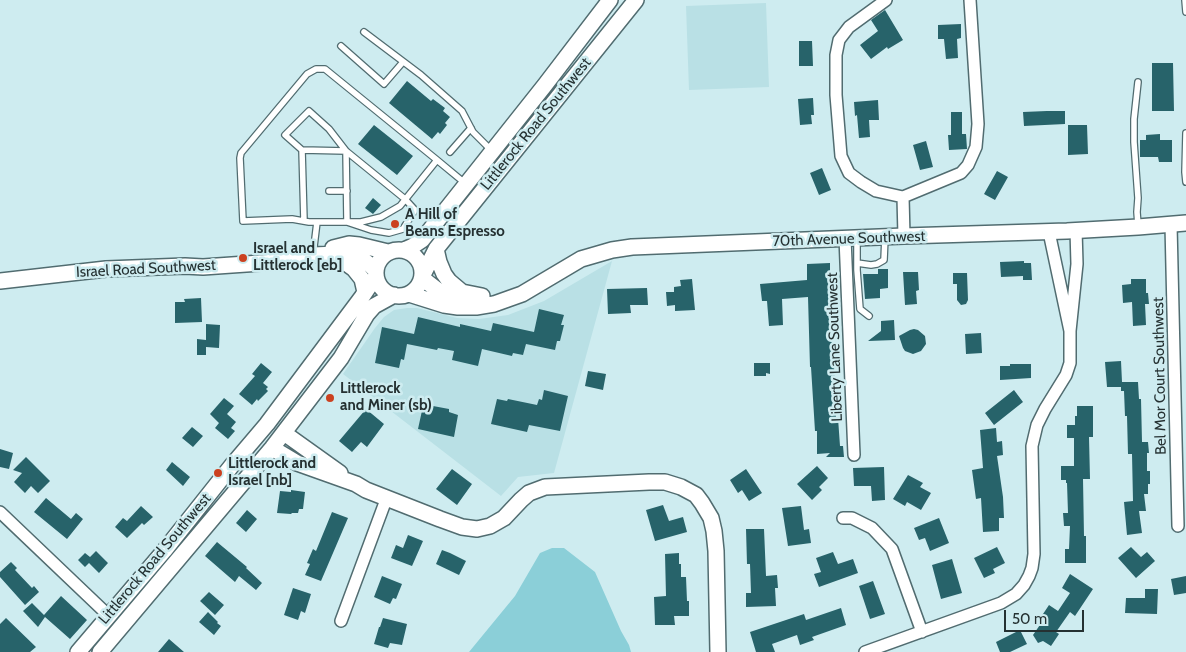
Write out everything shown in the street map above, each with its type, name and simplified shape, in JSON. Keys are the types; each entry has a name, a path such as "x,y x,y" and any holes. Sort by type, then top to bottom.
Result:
{"street":[{"path":"404,250 422,240 610,0"},
{"name":"Littlerock Road Southwest","path":"422,276 436,249 636,0"},
{"path":"886,0 849,27 839,40 836,55 836,95 840,147 841,156 849,173 860,182 876,190 902,197 961,173 968,165 976,147 978,124 970,0"},
{"path":"902,197 904,236"},
{"name":"70th Avenue Southwest","path":"401,295 458,308 494,304 522,294 581,260 612,250 632,247 1049,232 1186,223"},
{"name":"Bel Mor Court Southwest","path":"1171,225 1178,526"},
{"path":"865,652 1001,603 1016,594 1029,576 1034,554 1032,446 1037,425 1066,375 1070,363 1070,331 1077,264 1076,230"},
{"path":"1049,232 1070,331"},
{"name":"Liberty Lane Southwest","path":"851,238 854,455"},
{"name":"Israel Road Southwest","path":"313,255 349,244 388,252"},
{"path":"396,249 404,250 412,253 422,266 420,284 415,290 401,295 387,293 378,282 376,273 380,260 388,252 396,249"},
{"path":"436,249 439,262 449,281 462,292 482,296"},
{"name":"Israel Road Southwest","path":"0,281 106,269 203,267 266,262 313,255 348,254 362,259 376,273"},
{"path":"313,255 351,266 359,273 365,292"},
{"name":"Littlerock Road Southwest","path":"78,652 164,551 267,424 365,292 376,273"},
{"name":"70th Avenue Southwest","path":"422,276 431,286 447,295 469,299 482,296 522,294"},
{"name":"Israel Road Southwest","path":"0,288 39,277"},
{"name":"Littlerock Road Southwest","path":"100,652 284,433 341,358 367,314 374,306 401,295"},
{"path":"284,433 356,484"},
{"path":"272,448 297,463 356,484 462,527 477,529 490,526 504,518 521,500 545,487 665,482 681,488 696,495 711,518 714,531 718,652"},
{"path":"341,620 387,497"},
{"path":"0,512 108,616"},
{"path":"843,518 852,518 872,528 892,549 922,632"}],"lane":[{"path":"1185,0 1186,12"},
{"path":"364,32 462,110 473,132 492,151"},
{"path":"341,46 384,84 403,62"},
{"path":"436,160 400,206 381,217 361,222 317,222 292,219 243,221 241,153 307,74 316,69 325,69 466,184"},
{"path":"1138,82 1134,119 1134,142 1138,227"},
{"path":"346,152 302,150 285,135 309,111 329,129 346,152 406,199 416,210 403,229 389,232 371,230 347,222"},
{"path":"450,152 471,128"},
{"path":"1186,134 1186,182"},
{"path":"302,150 306,191 304,221"},
{"path":"346,152 347,222"},
{"path":"329,191 347,191"},
{"path":"313,255 317,222"},
{"path":"857,263 871,265 884,260 885,237"},
{"path":"851,238 857,263 860,309 868,316"}],"shaded area":[{"path":"766,3 769,87 689,90 686,6"},
{"path":"612,261 554,473 518,477 501,496 343,374 375,328 384,317 394,310 417,308 457,318 479,319 508,315 544,301"},
{"path":"552,548 564,548 595,572 631,652 469,652 515,596 540,553"}],"building":[{"path":"885,10 903,40 888,49 887,47 871,59 860,45 878,31 871,20"},
{"path":"961,24 961,38 957,39 958,58 946,59 944,39 938,39 938,25"},
{"path":"799,41 812,41 813,66 799,66"},
{"path":"1152,63 1173,63 1174,111 1152,111"},
{"path":"407,81 431,101 433,99 445,108 443,111 450,117 440,134 438,132 432,139 389,103"},
{"path":"813,98 814,115 811,115 812,124 800,125 798,99"},
{"path":"878,100 879,120 869,120 870,137 859,138 854,102"},
{"path":"1065,111 1065,124 1024,126 1023,112"},
{"path":"951,112 962,112 962,134 966,134 967,149 949,150 948,135 951,135"},
{"path":"374,125 413,156 397,175 358,144"},
{"path":"1068,125 1087,125 1088,154 1068,155"},
{"path":"1160,134 1160,140 1172,140 1172,162 1159,162 1158,157 1140,157 1140,140 1146,140 1146,135"},
{"path":"926,141 933,167 920,170 913,145"},
{"path":"822,168 831,190 819,195 810,173"},
{"path":"997,171 1008,177 995,200 984,194"},
{"path":"373,198 381,205 373,214 365,208"},
{"path":"1024,261 1024,263 1031,263 1032,280 1023,280 1023,276 1001,277 1000,262"},
{"path":"830,263 833,357 836,357 836,366 834,366 836,418 838,418 840,446 843,446 844,457 826,457 830,453 817,454 817,431 815,431 810,367 808,297 782,299 783,325 769,326 767,301 762,301 760,284 807,280 807,264"},
{"path":"878,269 888,269 888,288 880,289 880,298 865,299 863,274 878,274"},
{"path":"903,272 918,272 919,290 916,291 917,304 905,305"},
{"path":"953,273 967,273 968,300 966,304 961,305 957,300 957,284 953,284"},
{"path":"692,279 695,310 675,311 675,305 667,306 666,292 674,292 674,287 681,286 680,280"},
{"path":"1131,279 1146,279 1146,293 1148,293 1149,304 1145,304 1146,325 1133,326 1132,302 1123,303 1122,285 1131,284"},
{"path":"647,288 648,305 630,305 631,313 608,314 607,289"},
{"path":"201,298 202,322 175,323 175,302 185,302 184,299"},
{"path":"539,309 564,315 561,325 564,325 560,341 557,341 555,350 526,344 523,355 513,353 512,356 482,349 478,366 452,360 454,351 438,348 437,350 407,344 404,360 401,359 399,368 375,363 382,327 414,334 418,317 460,327 460,324 491,331 493,323 534,332"},
{"path":"894,320 895,340 868,341 881,331 881,321"},
{"path":"206,324 220,325 219,348 206,347 206,355 197,355 197,339 206,340"},
{"path":"914,329 925,336 926,344 921,351 913,354 905,351 899,336"},
{"path":"981,333 982,353 966,354 965,334"},
{"path":"1121,361 1122,382 1138,382 1139,399 1141,399 1142,442 1148,442 1147,471 1150,471 1148,494 1144,494 1146,511 1139,511 1142,533 1127,535 1124,502 1133,501 1132,454 1128,454 1124,391 1121,391 1121,387 1107,387 1105,362"},
{"path":"261,363 272,372 263,383 268,387 266,389 268,391 252,405 239,394 255,376 252,374"},
{"path":"754,363 770,363 770,374 754,376"},
{"path":"1010,364 1031,364 1031,378 1000,380 1000,366 1010,366"},
{"path":"588,371 606,374 603,390 585,386"},
{"path":"544,390 568,396 560,431 529,425 527,432 491,424 497,399 507,401 508,399 537,405 539,399 542,400"},
{"path":"1014,390 1023,402 994,425 985,413"},
{"path":"224,398 234,406 227,414 236,422 231,428 235,431 228,439 215,428 219,423 210,414"},
{"path":"423,406 449,409 449,412 458,415 454,437 418,429"},
{"path":"1077,406 1093,406 1093,437 1089,437 1090,479 1083,479 1086,563 1065,563 1065,549 1069,549 1070,526 1064,526 1063,513 1068,513 1067,483 1066,480 1061,480 1061,466 1074,466 1074,438 1067,438 1067,425 1075,425"},
{"path":"366,409 384,424 367,447 361,442 352,452 339,441"},
{"path":"192,427 203,436 193,447 182,438"},
{"path":"996,428 997,442 1002,441 1003,455 997,456 1004,518 999,518 999,531 983,532 981,498 976,499 972,470 983,468 980,430"},
{"path":"0,449 13,453 9,469 0,467"},
{"path":"26,457 50,481 38,493 31,486 25,493 14,482 22,473 13,470"},
{"path":"172,462 190,477 183,486 166,470"},
{"path":"817,466 828,478 819,487 822,490 812,500 797,484"},
{"path":"884,467 885,500 872,501 871,486 854,486 853,468"},
{"path":"452,469 472,484 457,505 436,489"},
{"path":"746,469 762,493 749,501 742,490 738,493 730,480"},
{"path":"908,475 923,483 920,487 931,493 921,510 907,502 905,506 893,499"},
{"path":"291,490 305,492 303,509 299,509 298,513 277,513 280,491 291,492"},
{"path":"46,498 71,519 76,513 83,519 67,539 34,512"},
{"path":"663,505 669,521 683,517 687,532 655,541 646,510"},
{"path":"141,506 153,517 144,525 142,523 127,538 115,527 123,518 127,521"},
{"path":"801,506 804,530 809,529 811,543 788,546 782,508"},
{"path":"247,510 257,519 246,532 236,523"},
{"path":"332,512 348,518 321,581 305,575 310,564 307,563 313,549 316,551"},
{"path":"939,518 949,543 930,551 925,538 919,540 914,528"},
{"path":"746,529 764,529 766,576 777,575 778,588 775,588 776,606 746,607 746,593 751,593 750,564 747,564"},
{"path":"408,535 423,541 412,566 391,558 396,545 403,548"},
{"path":"217,542 247,567 262,583 256,590 239,576 235,582 205,556"},
{"path":"997,547 1005,563 993,569 995,573 984,578 974,558"},
{"path":"1131,547 1141,557 1147,552 1155,561 1136,578 1118,558"},
{"path":"442,550 466,561 459,575 436,564"},
{"path":"96,551 108,563 99,573 89,563 85,567 78,560 85,553 90,557"},
{"path":"833,552 838,564 853,559 858,573 819,587 814,574 821,572 816,558"},
{"path":"679,553 681,577 686,577 689,616 674,616 675,625 655,625 654,597 666,596 665,554"},
{"path":"952,559 962,593 941,599 932,565"},
{"path":"11,562 17,568 15,570 32,588 34,586 39,592 25,605 0,577 0,572"},
{"path":"1070,574 1093,589 1075,616 1070,612 1056,632 1059,634 1051,646 1043,641 1038,643 1033,635 1044,619 1041,617 1049,605 1058,611 1070,593 1062,588"},
{"path":"382,576 402,584 396,599 393,598 390,604 374,597"},
{"path":"1186,576 1186,593 1174,595 1171,579"},
{"path":"873,581 885,614 870,619 859,586"},
{"path":"293,588 311,594 305,613 301,611 298,620 284,615"},
{"path":"1145,589 1158,589 1157,614 1125,613 1126,598 1145,598"},
{"path":"209,592 224,605 215,615 200,601"},
{"path":"61,596 87,620 70,639 45,617 38,627 23,611 32,603 44,615"},
{"path":"841,608 846,625 812,637 814,640 800,645 797,635 772,644 775,652 756,652 750,632 804,614 806,620"},
{"path":"208,612 221,626 214,635 199,622"},
{"path":"6,618 36,647 30,652 0,652 0,624"},
{"path":"383,618 407,624 402,645 390,643 388,648 374,644"},
{"path":"1020,630 1027,644 1010,652 1000,652 996,642"},
{"path":"169,639 184,652 158,652"}],"place":[{"name":"A Hill of Beans Espresso","path":"395,224"},
{"name":"Israel and Littlerock [eb]","path":"243,258"},
{"name":"Littlerock and Miner (sb)","path":"330,398"},
{"name":"Littlerock and Israel [nb]","path":"218,473"}]}
